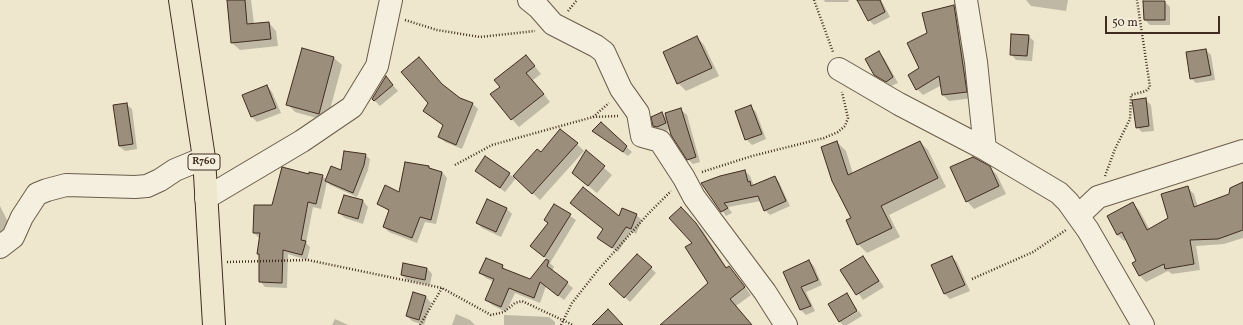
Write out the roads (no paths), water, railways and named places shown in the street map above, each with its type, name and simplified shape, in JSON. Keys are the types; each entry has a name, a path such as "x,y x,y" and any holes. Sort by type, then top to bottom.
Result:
{"main road":[{"name":"R760","path":"180,0 204,158 214,325"}],"street":[{"path":"529,0 539,8 553,24 596,46 604,52 621,89 638,113 642,136 660,140 694,197 757,282 786,325"},
{"path":"966,0 976,62 985,149"},
{"path":"206,198 262,163 302,142 352,107 377,66 390,8"},
{"path":"839,69 899,104 985,149 1059,194 1068,202 1083,223 1143,325"},
{"path":"1083,223 1098,197 1243,151"},
{"path":"0,247 13,237 22,217 37,194 66,185 147,186 160,180 175,170 204,158"}]}
